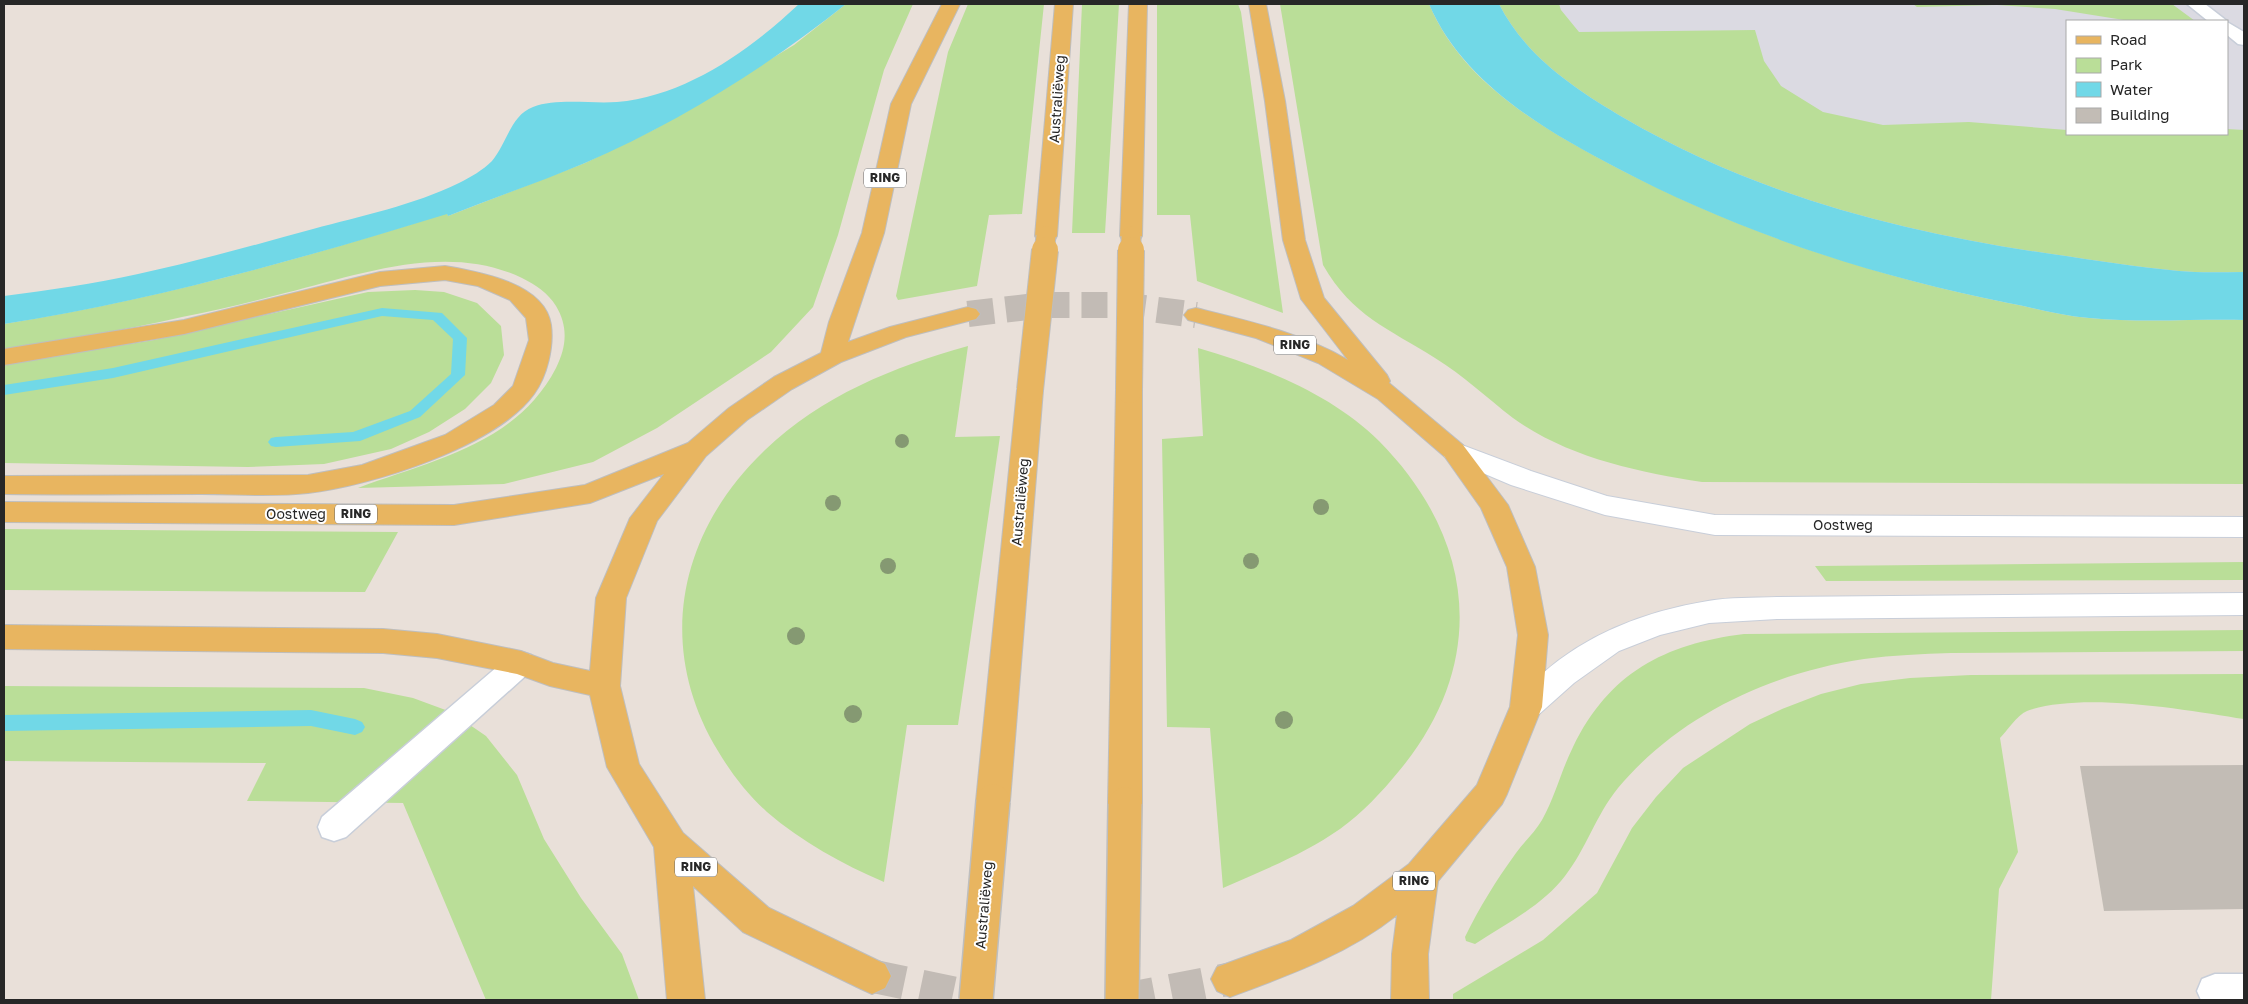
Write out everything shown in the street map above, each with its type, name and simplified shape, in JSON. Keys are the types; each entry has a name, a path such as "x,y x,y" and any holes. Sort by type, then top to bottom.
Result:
{"main road":[{"name":"RING","path":"832,358 841,322 872,233 901,104 952,4"},
{"name":"Australiëweg","path":"976,1000 1030,390 1046,236 1064,4"},
{"path":"1122,1000 1131,236 1138,4"},
{"name":"RING","path":"1230,979 1302,953 1350,927 1366,918 1421,875 1490,794 1526,708 1533,635 1521,567 1494,505 1454,451 1387,393 1313,299 1294,240 1275,101 1257,4"},
{"path":"4,357 184,327 380,279 445,273 484,280 518,295 538,316 541,340 533,369 524,390 503,411 454,441 366,473 308,484 4,485"},
{"name":"RING","path":"872,976 756,920 671,844 623,767 604,686 611,598 644,518 697,450 738,414 776,388 832,358 898,332 968,314"},
{"name":"RING","path":"1196,315 1264,333 1318,355 1387,393"},
{"name":"Oostweg","path":"4,512 454,515 590,494 697,450"},
{"name":"Oostweg","path":"1454,451 1521,478 1605,505 1715,525 2244,527"},
{"path":"1526,708 1563,674 1608,643 1654,625 1709,612 1777,608 2244,604"},
{"path":"4,637 382,641 437,646 521,663 550,674 604,686"},
{"path":"671,844 686,1000"},
{"path":"1410,1000 1410,954 1421,875"}],"lane":[{"path":"2195,4 2217,20"},
{"path":"2228,28 2244,40"},
{"path":"334,827 521,663"}],"shaded area":[{"path":"1404,4 2244,4 2244,277 1663,233"}],"green space":[{"path":"846,4 913,4 884,70 838,235 813,307 771,352 657,428 593,462 504,484 358,488 443,458 495,432 519,415 539,394 560,360 565,336 563,321 553,301 541,290 522,278 493,268 464,262 434,262 374,270 247,303 160,322 4,349 4,324 117,303 283,262 447,213 448,216 585,163 655,129 794,45"},
{"path":"968,4 1044,4 1022,214 989,215 977,286 898,300 896,296 948,52"},
{"path":"1082,4 1119,4 1105,233 1072,233"},
{"path":"1157,4 1238,4 1241,12 1283,313 1197,281 1190,215 1157,215"},
{"path":"1280,4 1429,4 1444,33 1463,59 1485,82 1537,122 1593,155 1667,193 1714,214 1810,250 1908,280 2069,316 2128,320 2244,320 2244,484 1702,482 1628,468 1579,453 1556,443 1534,432 1513,418 1445,365 1373,320 1359,309 1334,283 1323,265"},
{"path":"1499,4 1559,4 1561,10 1579,32 1755,30 1764,61 1781,86 1823,112 1883,125 1969,122 2066,130 2066,135 2228,135 2228,129 2244,130 2244,272 2195,272 2163,269 1996,245 1886,222 1778,189 1726,169 1674,145 1624,118 1553,70 1537,56 1510,23"},
{"path":"1913,4 2172,4 2194,20 2124,20 2055,9 1997,5 1917,7"},
{"path":"415,290 444,292 477,303 501,326 504,355 491,383 465,409 429,432 391,449 324,464 248,467 4,463 4,364 154,340 368,292"},
{"path":"968,346 955,437 1000,436 958,725 907,725 884,882 853,868 808,843 780,823 747,791 728,767 698,712 687,672 682,632 685,593 695,554 712,517 735,482 765,450 810,414 859,386 940,354"},
{"path":"1198,348 1271,373 1318,396 1340,409 1379,441 1411,479 1436,519 1452,560 1459,602 1458,645 1447,688 1428,730 1386,787 1356,816 1326,838 1298,854 1223,888 1210,728 1167,727 1162,439 1203,436"},
{"path":"4,529 398,532 365,592 4,590"},
{"path":"2244,562 2244,580 1826,581 1815,566"},
{"path":"2244,630 2244,651 1951,653 1897,656 1864,659 1829,666 1761,687 1729,701 1698,719 1669,739 1642,762 1610,798 1579,855 1556,886 1535,905 1475,944 1466,941 1465,937 1470,926 1495,883 1542,820 1573,747 1587,721 1622,681 1642,666 1689,645 1744,634"},
{"path":"2244,674 2244,719 2134,704 2105,702 2050,705 2023,713 2000,738 2018,852 1999,889 1991,1000 1453,1000 1453,994 1543,940 1597,893 1632,828 1656,797 1683,768 1750,724 1782,709 1821,694 1861,684 1910,678 1971,675"},
{"path":"4,686 364,688 413,698 451,712 486,736 517,775 544,839 581,898 622,954 639,1000 486,1000 403,803 247,801 266,763 4,761"}],"water":[{"path":"799,4 846,4 785,50 721,92 654,130 568,170 448,216 447,214 337,247 172,291 4,324 4,296 105,281 182,264 387,209 442,191 472,176 492,161 519,116 533,107 563,102 617,102 643,98 668,91 716,68 738,54 760,38"},
{"path":"1429,4 1499,4 1510,23 1537,56 1570,83 1624,118 1674,145 1726,169 1832,207 1941,235 1996,245 2163,269 2195,272 2244,272 2244,320 2128,320 2059,314 1907,280 1857,266 1759,232 1711,213 1617,168 1534,120 1484,81 1462,58 1444,32"}],"building":[{"path":"2244,765 2244,909 2104,911 2080,766"}],"waterway":[{"path":"4,390 113,373 382,312 437,316 460,338 458,375 415,414 355,437 276,442"},
{"path":"4,723 311,718 355,727"}],"tunnel":[{"path":"968,314 1044,305 1121,305 1196,315"},
{"path":"872,976 987,1000"},
{"path":"1122,1000 1230,979"}]}
